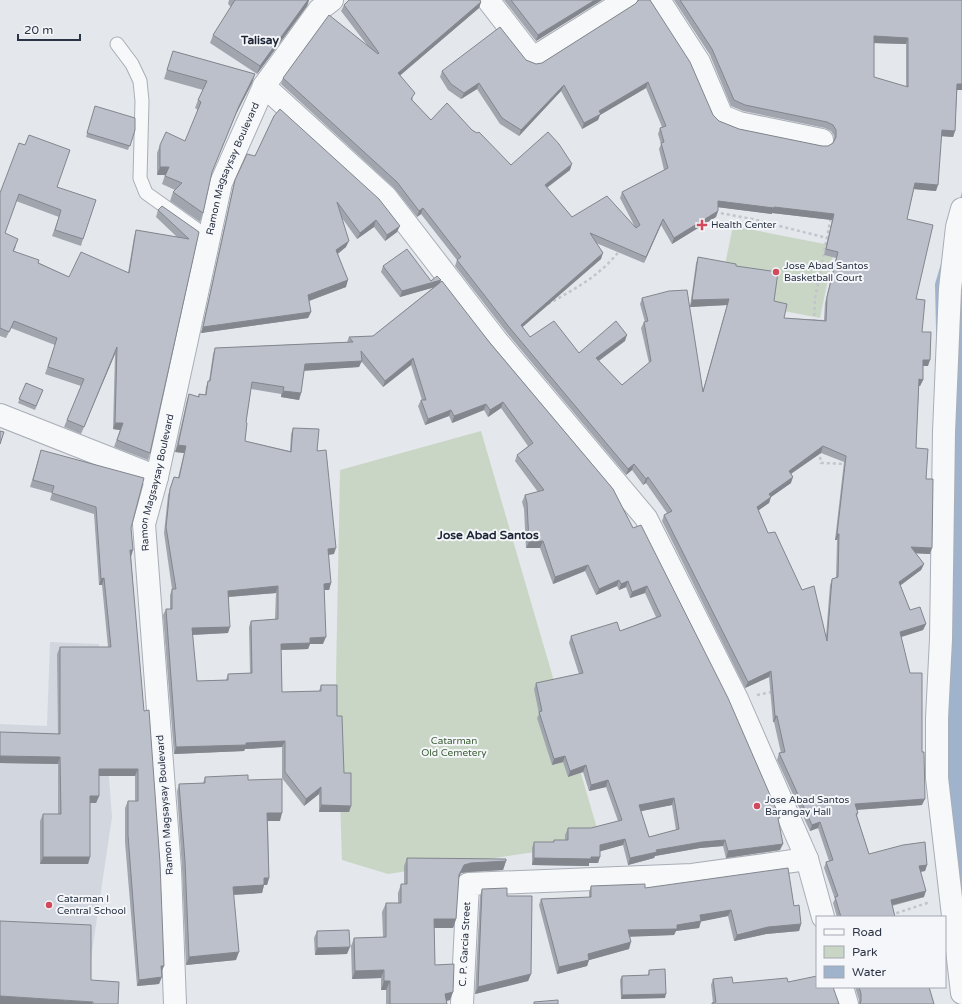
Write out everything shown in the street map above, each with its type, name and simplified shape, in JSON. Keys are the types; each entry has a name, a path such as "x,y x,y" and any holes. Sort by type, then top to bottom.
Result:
{"street":[{"name":"Ramon Magsaysay Boulevard","path":"176,1004 170,869 144,524 157,477 221,183 264,86 319,10 332,0"},
{"path":"488,0 533,58 626,0"},
{"path":"659,0 699,62 722,116 738,124 822,140"},
{"path":"264,86 386,197 496,341 634,502 655,533 736,699 807,859 823,916"},
{"path":"962,209 957,227 950,297 944,432 941,639 937,718 937,778 952,895 962,993"},
{"path":"0,415 157,477"},
{"name":"C. P. Garcia Street","path":"462,1004 468,884 692,875 807,859"},
{"path":"842,988 847,1004"}],"lane":[{"path":"117,44 132,64 140,81 142,101 140,178 146,193 209,238"}],"path":[{"path":"709,212 752,219 827,238"},
{"path":"814,329 815,298 831,216"},
{"path":"547,305 588,281 610,263 625,244"},
{"path":"818,449 821,463 850,464"},
{"path":"736,699 778,690"},
{"path":"888,916 952,895"}],"shaded area":[{"name":"Catarman I Central School","path":"50,642 99,644 112,817 86,992 0,1004 0,724 47,726"}],"green space":[{"name":"Jose Abad Santos Basketball Court","path":"733,226 835,246 820,318 718,298"},
{"name":"Catarman Old Cemetery","path":"481,431 601,842 388,874 342,860 336,676 340,470"}],"water":[{"path":"962,192 962,1004 958,1004 950,960 935,284"}],"building":[{"path":"235,0 308,0 260,66 213,35"},
{"path":"349,0 480,0 481,2 398,73 415,93 411,99 431,120 447,103 472,130 477,133 479,132 511,165 548,132 559,144 572,164 545,185 572,217 607,196 636,228 640,225 622,192 668,168 661,143 664,142 660,128 666,126 648,82 599,111 601,114 584,123 564,85 521,130 502,118 479,83 464,93 451,84 442,71 500,27 526,60 536,64 542,63 639,0 650,0 690,62 713,115 719,121 739,129 828,146 833,143 836,137 836,130 833,125 827,122 745,105 734,100 712,49 680,0 962,0 962,84 957,84 955,131 942,130 938,185 915,183 907,219 933,225 916,299 925,300 922,332 931,332 930,360 923,360 923,380 919,379 916,448 928,449 926,479 933,479 932,548 911,547 924,564 899,582 910,610 920,607 926,624 900,632 910,673 922,673 922,752 924,752 925,799 855,804 858,813 856,814 869,854 903,845 925,842 927,865 919,866 926,891 891,900 895,916 841,916 835,897 838,896 826,862 833,860 820,822 812,825 779,753 785,752 777,716 775,716 771,671 748,682 664,515 672,511 648,477 646,479 634,464 628,469 509,327 457,260 461,257 423,208 419,211 397,182 283,78 329,15 378,54 379,53 344,5","holes":["874,36 908,38 908,87 874,77","718,201 834,214 826,249 838,252 827,297 826,321 784,318 787,304 774,301 778,272 736,266 736,264 698,257 692,300 729,299 703,392 687,290 669,291 642,298 648,321 644,322 651,361 622,385 596,358 627,335 616,321 579,353 554,321 530,337 521,325 603,253 590,233 646,257 663,219 674,238 718,211","823,446 846,456 837,534 839,534 838,577 832,579 827,641 814,586 802,590 775,532 768,533 757,507 771,497 769,494 793,477 789,471"]},
{"path":"511,0 595,0 538,35"},
{"path":"173,51 255,74 239,106 212,172 203,213 173,192 182,183 165,176 169,167 160,167 160,145 166,132 185,141 201,102 198,100 207,81 167,70"},
{"path":"95,106 135,118 135,130 130,146 87,133"},
{"path":"280,109 379,199 400,226 387,235 376,220 360,233 337,202 349,241 336,250 348,280 308,295 311,312 203,327 235,180 247,154 255,156 274,116"},
{"path":"29,135 70,150 57,187 96,200 83,239 55,230 61,210 19,194 5,233 18,239 13,251 39,260 38,263 69,277 81,252 129,273 136,230 189,239 158,210 162,206 199,232 150,453 117,440 123,423 115,423 117,347 84,427 67,420 84,379 48,367 57,338 14,321 9,332 0,328 0,193 19,143 25,145"},
{"path":"407,249 431,281 437,276 441,280 402,291 383,266"},
{"path":"442,281 490,343 613,489 633,528 641,525 728,698 780,818 778,818 783,844 728,851 725,840 702,842 656,850 657,852 630,858 625,839 600,845 600,857 591,857 591,859 534,858 534,842 568,840 568,828 591,828 622,820 608,780 591,785 586,765 570,771 565,756 554,759 539,712 542,711 536,683 583,673 571,636 617,622 620,631 661,616 647,586 632,592 628,581 621,584 619,580 599,589 588,565 555,577 543,541 529,542 527,503 525,495 544,490 517,455 533,443 503,402 490,410 486,404 454,416 451,410 428,419 421,400 426,400 413,358 385,381 361,351 362,361 305,364 301,393 283,391 284,387 252,382 246,422 245,441 291,452 293,428 319,429 317,451 326,450 336,548 328,549 331,583 324,584 326,637 310,638 310,643 281,644 282,692 321,691 321,685 337,685 337,716 342,716 344,773 351,773 351,806 321,805 321,787 306,799 285,772 285,741 246,743 246,745 176,747 166,609 172,609 172,589 176,589 166,527 170,489 174,477 179,478 186,446 178,445 189,394 199,397 199,394 206,395 208,381 210,381 215,348 353,342 349,337 373,336","holes":["278,586 278,619 251,621 252,673 228,674 228,680 197,681 192,628 230,627 228,591","674,798 679,829 649,837 639,805"]},
{"path":"26,383 43,390 36,406 19,399"},
{"path":"0,431 4,432 0,444"},
{"path":"41,450 144,478 131,528 133,550 130,550 144,711 149,710 160,863 164,966 161,966 162,977 139,980 128,835 128,801 138,801 138,769 99,769 99,796 90,796 90,857 43,857 43,814 61,814 60,757 0,756 0,732 60,734 60,647 111,647 104,578 101,579 96,507 52,493 54,486 33,480"},
{"path":"248,775 248,780 282,779 282,813 267,813 269,878 264,878 264,885 233,887 239,952 189,957 185,861 179,784 205,783 205,777"},
{"path":"407,858 506,859 506,861 471,863 464,865 459,875 456,919 434,919 435,965 454,964 453,992 445,994 447,1004 390,1004 390,981 384,981 384,970 355,971 354,938 386,937 386,903 401,903 401,884 407,884"},
{"path":"788,868 794,906 799,905 801,924 768,927 737,935 731,910 700,915 701,921 677,925 677,929 628,930 631,942 588,954 589,960 559,967 541,899 591,897 591,886 645,884 645,888"},
{"path":"507,888 507,896 532,896 531,974 478,987 482,889"},
{"path":"0,921 91,925 91,980 119,982 118,1004 93,1004 93,1002 0,996"},
{"path":"349,930 350,947 317,948 317,931"},
{"path":"665,969 666,994 622,995 622,976 649,975 649,970"},
{"path":"816,976 816,988 833,988 839,1004 712,1004 716,1002 713,979 732,977 733,983 787,978 788,982"},
{"path":"859,988 929,988 934,1004 860,1004 861,994"},
{"path":"558,1000 558,1004 534,1004 534,1002"}],"place":[{"name":"Health Center","path":"702,225"},
{"name":"Jose Abad Santos Basketball Court","path":"776,272"},
{"name":"Jose Abad Santos Barangay Hall","path":"757,806"},
{"name":"Catarman I Central School","path":"49,905"}],"district":[{"name":"Talisay","path":"260,40"},
{"name":"Jose Abad Santos","path":"488,535"}]}
